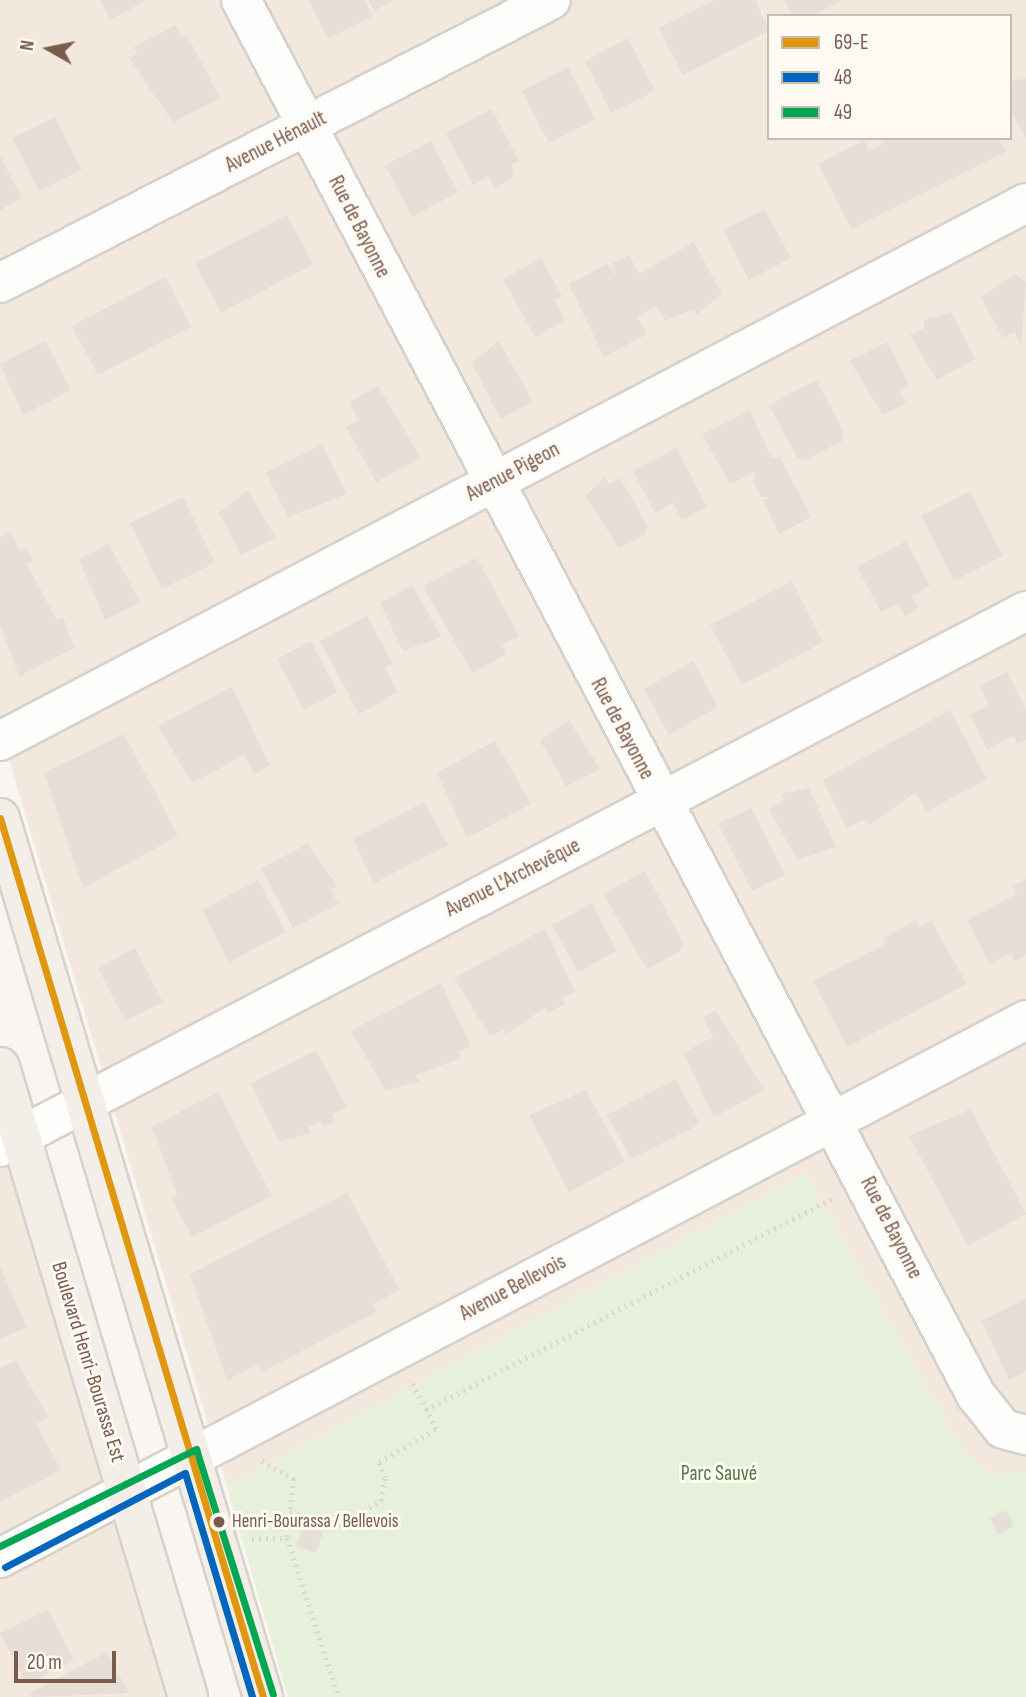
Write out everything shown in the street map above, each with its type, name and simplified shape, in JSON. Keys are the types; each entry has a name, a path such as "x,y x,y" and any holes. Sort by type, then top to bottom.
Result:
{"main road":[{"path":"0,818 83,1100 208,1449 216,1541 262,1697"},
{"name":"Boulevard Henri-Bourassa Est","path":"0,1067 11,1141 127,1492 188,1697"}],"street":[{"name":"Rue de Bayonne","path":"241,0 491,483 660,802 867,1181 976,1395 1003,1429 1026,1436"},
{"name":"Avenue Hénault","path":"0,283 551,0"},
{"name":"Avenue Pigeon","path":"0,741 1026,203"},
{"name":"Avenue L'Archevêque","path":"11,1141 83,1100 1026,611"},
{"name":"Avenue Bellevois","path":"0,1558 1026,1020"}],"path":[{"path":"426,1410 867,1181"},
{"path":"290,1512 338,1524 381,1501 385,1478 379,1462 436,1429 396,1350"},
{"path":"208,1449 295,1479 287,1538 339,1697"},
{"path":"216,1541 287,1538"}],"shaded area":[{"path":"0,0 1026,0 1026,1472 992,1475 966,1456 805,1174 227,1487 0,730"},
{"path":"0,1073 191,1697 0,1697"}],"green space":[{"name":"Parc Sauvé","path":"805,1174 966,1456 992,1475 1026,1472 1026,1697 288,1697 227,1487"}],"building":[{"path":"100,0 147,0 110,20"},
{"path":"308,0 364,0 373,16 328,39"},
{"path":"369,0 394,0 374,11"},
{"path":"714,0 755,0 767,32 683,75 659,28"},
{"path":"784,0 842,0 816,14 792,14"},
{"path":"175,25 182,37 187,35 220,98 173,122 129,58 137,54 134,47"},
{"path":"628,38 655,91 611,113 585,61"},
{"path":"568,67 595,119 549,143 522,91"},
{"path":"1026,78 1026,139 1012,113 1012,81"},
{"path":"492,109 519,161 512,164 513,178 495,188 489,176 473,185 446,133"},
{"path":"55,117 82,170 39,191 12,138"},
{"path":"864,140 869,151 884,143 882,140 999,140 1007,151 851,229 818,164"},
{"path":"431,141 458,192 412,217 385,165"},
{"path":"0,156 22,198 0,210"},
{"path":"765,209 791,258 749,280 723,230"},
{"path":"287,215 313,264 221,313 195,263"},
{"path":"694,242 722,294 697,315 694,309 665,321 657,306 637,316 647,334 604,357 569,284 607,264 617,277 612,264 629,255 639,274"},
{"path":"541,258 562,296 554,300 565,320 535,337 503,279"},
{"path":"1016,274 1026,283 1021,345 1014,332 1003,338 981,297"},
{"path":"165,277 191,327 98,375 72,326"},
{"path":"951,312 975,359 937,380 910,335 924,328 924,320"},
{"path":"45,341 71,390 23,415 0,364"},
{"path":"499,341 533,402 500,419 472,363"},
{"path":"887,342 909,385 899,391 906,403 883,415 850,361"},
{"path":"816,380 844,432 842,441 805,460 797,457 769,405"},
{"path":"378,386 421,458 376,482 346,427 359,420 349,402"},
{"path":"750,410 771,458 780,457 811,517 779,534 763,501 768,497 761,497 753,480 756,471 730,484 702,434"},
{"path":"322,444 347,494 288,517 266,473"},
{"path":"677,448 707,507 682,520 673,503 655,513 633,471"},
{"path":"605,477 609,484 620,478 647,525 646,534 619,548 585,496"},
{"path":"248,490 276,538 241,555 219,513"},
{"path":"970,491 1003,556 954,581 921,516"},
{"path":"183,497 215,563 162,589 130,523"},
{"path":"10,532 19,550 26,547 33,560 26,563 57,620 63,617 74,648 19,676 0,624 0,537"},
{"path":"906,541 930,586 912,596 919,608 905,616 898,603 881,612 857,567"},
{"path":"109,544 140,602 105,620 79,559"},
{"path":"477,558 519,636 502,645 507,654 472,673 423,586"},
{"path":"792,581 823,642 742,685 710,625"},
{"path":"412,585 442,637 403,651 380,603"},
{"path":"367,616 393,664 385,668 398,692 359,714 320,641"},
{"path":"311,641 337,692 304,710 277,659"},
{"path":"693,661 718,707 669,735 644,689"},
{"path":"1007,672 1026,710 1026,740 1018,744 1013,736 987,750 970,715 989,705 979,686"},
{"path":"232,687 270,765 254,774 244,755 192,783 158,726"},
{"path":"950,710 987,779 927,811 916,792 869,825 866,819 847,828 823,780"},
{"path":"569,720 600,769 566,786 540,740"},
{"path":"124,734 178,836 83,888 44,773"},
{"path":"495,741 531,804 467,838 437,773"},
{"path":"809,788 836,847 797,860 769,809 784,801 780,794"},
{"path":"424,802 448,845 374,883 353,839"},
{"path":"751,808 785,875 752,891 718,824"},
{"path":"308,844 337,886 331,889 338,904 293,928 261,868"},
{"path":"645,871 683,943 681,951 647,969 603,894"},
{"path":"1026,879 1026,955 1015,961 1011,953 990,964 967,920 1017,894 1013,886"},
{"path":"258,880 286,932 229,962 202,910"},
{"path":"592,903 617,951 578,972 552,925"},
{"path":"916,920 920,927 931,921 967,984 847,1047 813,981 886,944 883,938"},
{"path":"545,929 575,992 561,999 565,1004 548,1013 544,1008 506,1035 503,1030 490,1036 454,978"},
{"path":"135,948 163,1002 125,1021 98,968"},
{"path":"441,983 471,1046 458,1052 461,1058 416,1075 419,1081 386,1091 351,1031"},
{"path":"716,1010 764,1090 714,1117 683,1053 713,1037 703,1017"},
{"path":"316,1050 347,1107 332,1114 335,1121 323,1127 320,1121 308,1127 311,1133 279,1142 251,1083"},
{"path":"676,1079 700,1124 631,1159 607,1115"},
{"path":"586,1090 625,1162 569,1192 529,1115"},
{"path":"218,1092 272,1196 192,1237 171,1198 177,1195 152,1127"},
{"path":"971,1109 1026,1214 968,1246 909,1136"},
{"path":"347,1193 400,1290 373,1304 377,1312 262,1372 258,1364 227,1380 190,1274"},
{"path":"0,1267 27,1327 0,1339"},
{"path":"1026,1298 1026,1371 1009,1380 982,1321"},
{"path":"16,1360 48,1417 36,1424 61,1470 0,1502 0,1368"},
{"path":"1006,1510 1014,1526 998,1535 990,1518"},
{"path":"303,1525 323,1532 316,1553 296,1546"},
{"path":"48,1609 74,1660 27,1684 0,1633"},
{"path":"107,1652 129,1693 32,1697 30,1693"}],"transit line":[{"name":"69-E","path":"0,818 263,1697"},
{"name":"49","path":"0,1546 196,1449 273,1694"},
{"name":"48","path":"5,1567 185,1473 252,1697"}],"place":[{"name":"Henri-Bourassa / Bellevois","path":"219,1522"}]}
